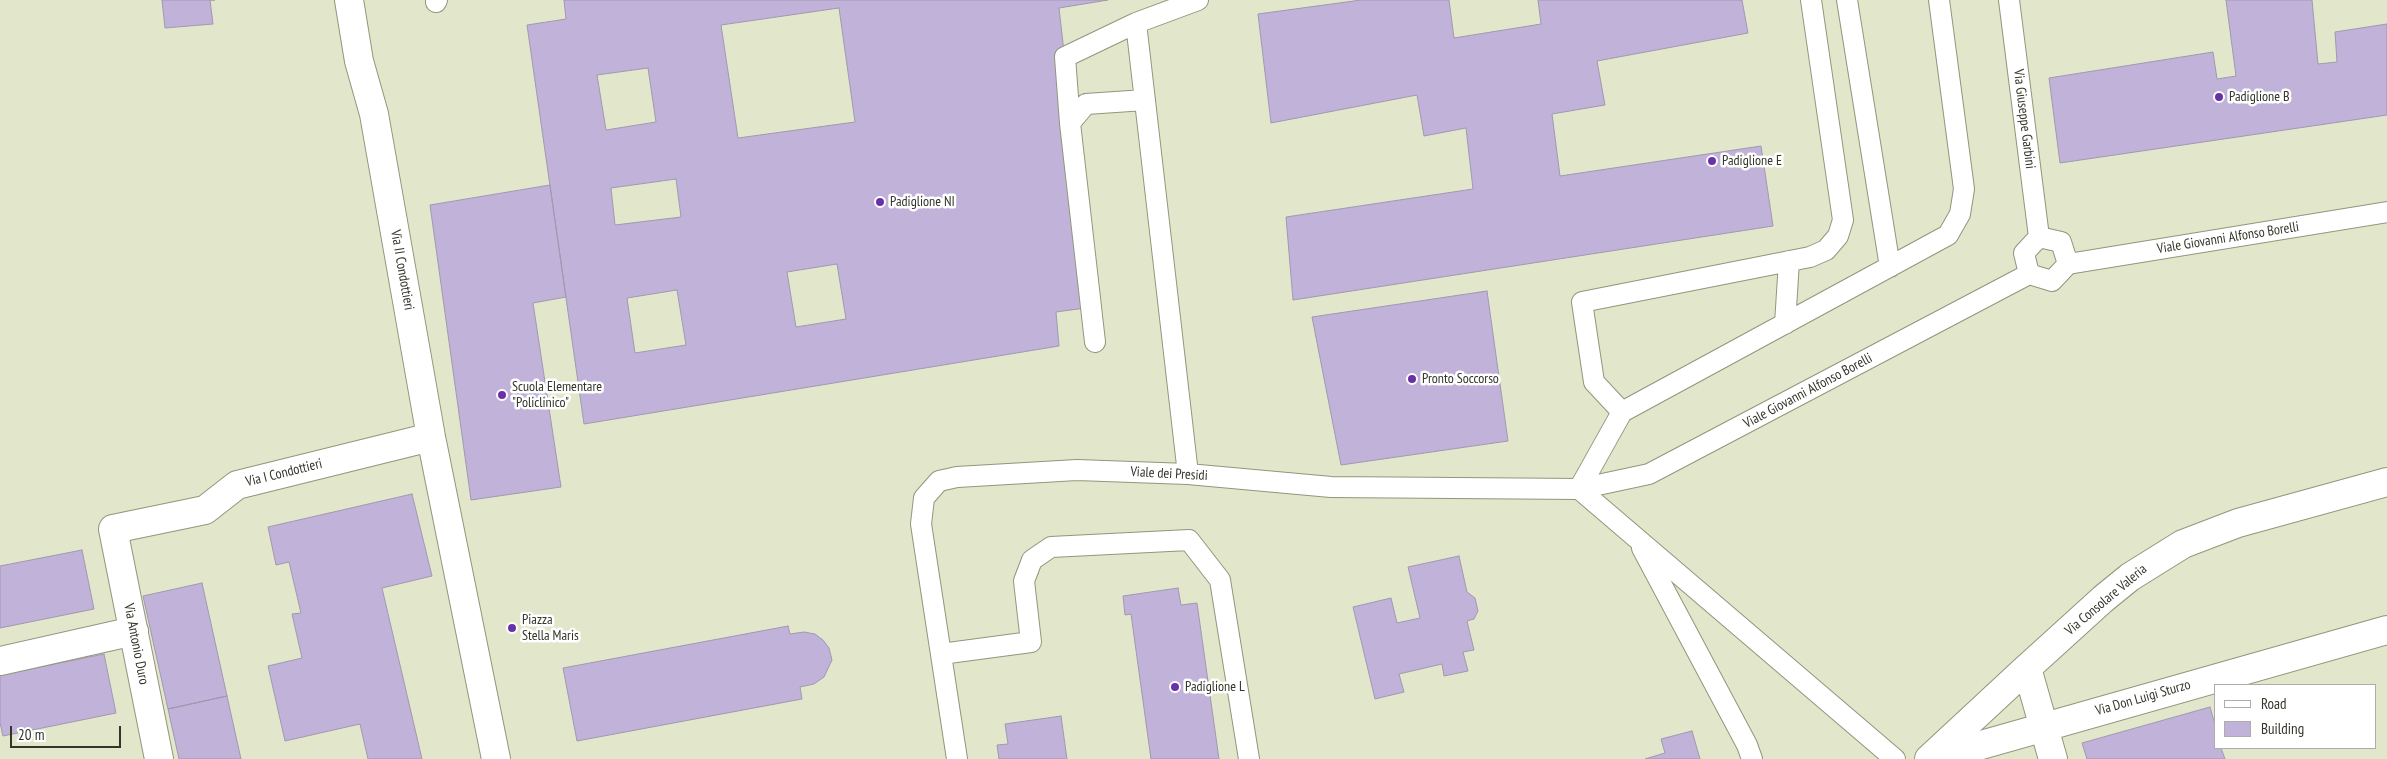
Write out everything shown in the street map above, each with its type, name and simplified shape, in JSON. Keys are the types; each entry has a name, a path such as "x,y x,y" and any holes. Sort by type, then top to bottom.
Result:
{"street":[{"name":"Via II Condottieri","path":"349,0 359,61 374,114 431,437 496,759"},
{"name":"Via I Condottieri","path":"113,529 204,510 237,485 431,437"},
{"name":"Via Consolare Valeria","path":"1930,759 2116,588 2155,560 2183,544 2238,523 2387,482"},
{"name":"Via Antonio Duro","path":"113,529 159,759"},
{"name":"Via Don Luigi Sturzo","path":"2043,726 2387,630"},
{"path":"0,661 134,631"},
{"path":"2027,668 2053,759"},
{"path":"1930,759 2043,726"}],"lane":[{"path":"1095,342 1070,123 1065,57 1136,23 1198,0"},
{"path":"1622,412 1594,382 1582,302 1810,257 1826,250 1838,236 1843,220 1811,0"},
{"path":"1848,0 1890,267"},
{"path":"1894,759 1579,489 1622,412 1948,235 1960,214 1964,189 1939,0"},
{"name":"Via Giuseppe Garbini","path":"2009,0 2039,237"},
{"path":"1136,23 1188,474"},
{"path":"1070,123 1086,104 1145,100"},
{"name":"Viale Giovanni Alfonso Borelli","path":"2068,264 2387,212"},
{"path":"2039,237 2061,242 2068,264 2052,281 2029,274 2024,253 2039,237"},
{"path":"1785,324 1789,261"},
{"name":"Viale Giovanni Alfonso Borelli","path":"1579,489 1649,474 2029,274"},
{"name":"Viale dei Presidi","path":"957,759 921,524 924,498 939,482 957,477 1077,470 1188,474 1330,487 1579,489"},
{"path":"1636,538 1748,745 1752,759"},
{"path":"941,654 1031,642 1024,581 1032,560 1051,546 1189,540 1220,580 1249,759"}],"building":[{"path":"162,0 210,0 213,24 165,28"},
{"name":"Padiglione NI","path":"564,0 1108,0 1059,8 1093,307 1056,312 1059,346 584,424 527,25 566,19","holes":["839,8 855,122 738,138 721,25","648,68 656,122 606,130 597,75","676,179 681,217 615,225 611,188","837,264 846,319 796,327 787,272","677,290 686,345 635,353 627,298"]},
{"name":"Padiglione E","path":"1361,0 1449,0 1454,38 1541,24 1538,0 1742,0 1748,33 1597,61 1605,105 1552,114 1560,176 1761,146 1773,226 1293,300 1286,217 1473,189 1466,128 1424,136 1417,95 1271,123 1258,14"},
{"name":"Padiglione B","path":"2226,0 2312,0 2318,64 2337,62 2335,32 2387,24 2387,115 2060,163 2049,78 2213,52 2217,79 2236,76"},
{"name":"Scuola Elementare \"Policlinico\"","path":"550,185 566,297 533,303 561,487 471,500 430,205"},
{"name":"Pronto Soccorso","path":"1487,291 1508,441 1341,465 1312,317"},
{"path":"412,494 432,576 382,588 422,759 368,759 360,724 285,741 268,666 302,658 292,614 301,613 289,562 276,565 268,527"},
{"path":"82,550 94,609 0,628 0,566"},
{"path":"1459,556 1467,592 1475,598 1478,611 1474,619 1467,621 1474,650 1463,652 1468,671 1444,676 1442,664 1399,674 1404,692 1375,699 1353,607 1391,598 1397,623 1420,618 1408,567"},
{"path":"202,583 227,696 168,709 143,596"},
{"name":"Padiglione L","path":"1178,588 1181,605 1197,603 1219,759 1151,759 1131,614 1125,615 1123,596"},
{"path":"788,626 790,634 804,632 815,634 823,640 829,648 832,660 824,677 814,684 800,687 802,699 577,741 563,668"},
{"path":"104,654 116,713 3,736 0,723 0,675"},
{"path":"227,696 241,759 179,759 168,709"},
{"path":"2210,707 2214,721 2214,749 2221,749 2225,759 2087,759 2082,743"},
{"path":"1061,716 1067,759 999,759 997,745 1008,744 1005,724"},
{"path":"1692,731 1700,759 1645,759 1665,753 1661,739"}],"place":[{"name":"Padiglione B","path":"2219,97"},
{"name":"Padiglione E","path":"1712,161"},
{"name":"Padiglione NI","path":"880,202"},
{"name":"Pronto Soccorso","path":"1412,379"},
{"name":"Scuola Elementare \"Policlinico\"","path":"502,395"},
{"name":"Piazza Stella Maris","path":"512,628"},
{"name":"Padiglione L","path":"1175,687"}]}
